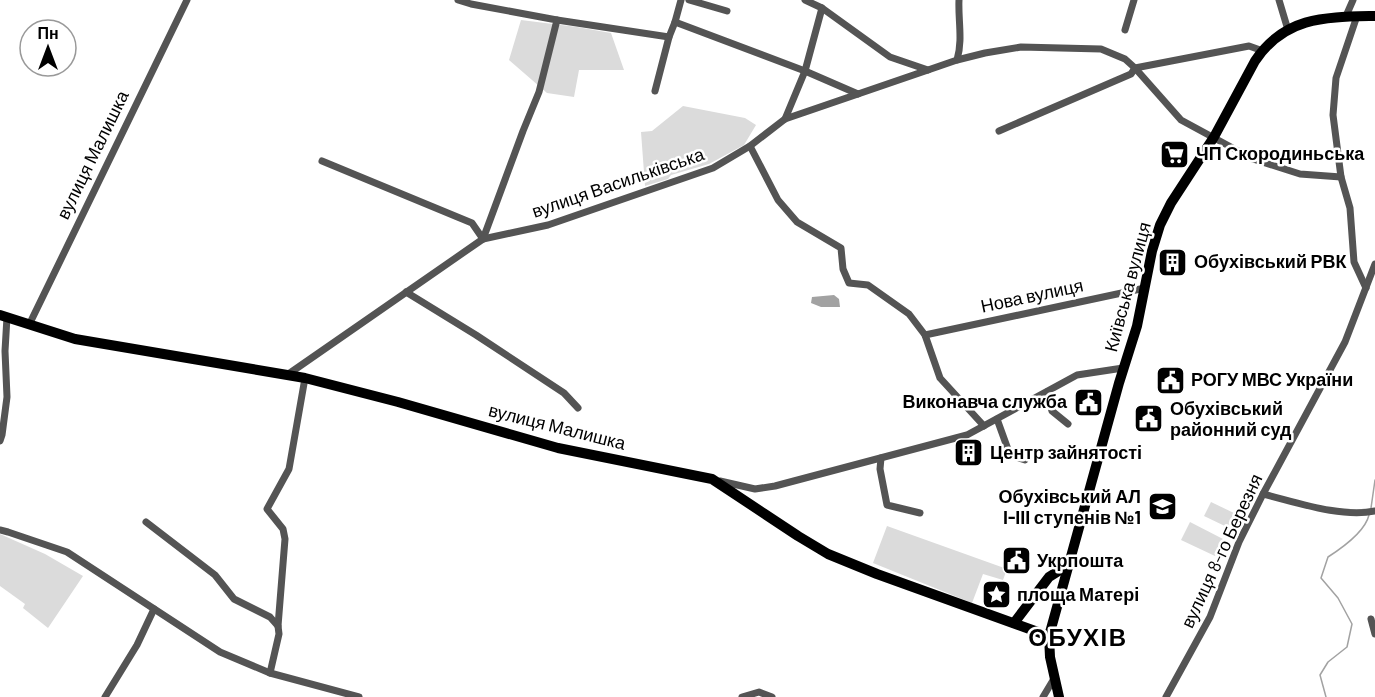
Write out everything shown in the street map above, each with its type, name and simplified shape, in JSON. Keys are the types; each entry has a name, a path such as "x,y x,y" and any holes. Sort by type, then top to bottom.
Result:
{"main road":[{"name":"Київська вулиця","path":"1049,636 1137,326 1152,251 1160,225 1171,202 1214,137 1255,62 1279,35 1304,23 1322,18 1375,15"},
{"name":"вулиця Малишка","path":"4,316 75,339 305,378 558,448 712,479 828,554 1049,636"},
{"path":"1014,623 1049,577 1068,566"},
{"path":"1049,636 1050,657 1059,697"}],"street":[{"name":"вулиця Малишка","path":"29,325 187,0"},
{"path":"458,0 557,20 669,37"},
{"path":"655,91 681,0"},
{"path":"689,0 727,11"},
{"path":"805,0 822,8 890,57 928,70"},
{"path":"957,60 961,42 958,18 959,0"},
{"path":"1125,30 1134,0"},
{"path":"1279,0 1288,30"},
{"path":"1353,0 1352,16 1336,78 1333,115 1341,177 1350,208 1354,262 1366,288"},
{"path":"785,119 805,71 822,8"},
{"path":"483,240 539,92 557,20"},
{"path":"675,22 805,71 858,94"},
{"path":"999,131 1131,74 1135,68 1249,46 1263,51"},
{"path":"785,119 985,52 1021,47 1092,49 1125,59 1181,120 1253,159 1300,174 1341,177"},
{"name":"вулиця Васильківська","path":"286,375 483,240 548,225 713,168 750,146 785,119"},
{"path":"750,146 778,200 797,222 841,248 843,270 849,283 868,285 909,314 925,334 940,378 984,426"},
{"path":"322,161 472,223 483,240"},
{"name":"вулиця 8-го Березня","path":"1166,697 1210,617 1239,542 1263,494 1345,342 1375,264"},
{"name":"Нова вулиця","path":"925,334 1145,288"},
{"path":"406,292 564,393 579,408"},
{"path":"0,441 7,397 4,316"},
{"path":"712,479 755,489 775,486 882,458 967,435 1077,375 1124,368"},
{"path":"270,673 279,634 285,539 283,529 267,509 289,469 305,378"},
{"path":"1047,392 1052,411 1068,424"},
{"path":"997,419 1010,455 1025,460"},
{"path":"882,458 880,469 887,505 920,513"},
{"path":"1263,494 1336,511 1374,512"},
{"path":"146,522 215,575 234,599 270,617 278,626"},
{"path":"0,530 67,552 220,652 270,673 359,697"},
{"path":"105,697 137,645 154,609"},
{"path":"1371,619 1375,634"},
{"path":"1043,697 1055,677"},
{"path":"742,697 759,692 772,697"}],"shaded area":[{"path":"521,20 611,33 624,70 579,70 574,97 547,93 509,60"},
{"path":"683,106 745,118 756,125 744,145 709,164 671,175 668,179 645,186 641,132 652,131"},
{"path":"834,295 839,299 840,307 821,307 811,303 812,297"},
{"path":"1211,502 1236,514 1229,528 1204,516"},
{"path":"1190,522 1223,539 1215,556 1181,540"},
{"path":"887,526 1007,569 1003,580 983,574 972,603 873,563"},
{"path":"0,534 45,554 83,576 48,628 23,608 25,604 0,586"}],"waterway":[{"path":"1371,508 1375,480"},
{"path":"1326,697 1320,675 1328,662 1347,647 1352,624 1338,598 1321,578 1328,557 1358,533 1369,515"}],"place":[{"name":"ЧП Скородиньська","path":"1175,154"},
{"name":"Обухівський РВК","path":"1173,262"},
{"name":"РОГУ МВС України","path":"1170,380"},
{"name":"Виконавча служба","path":"1088,402"},
{"name":"Обухівський районний суд","path":"1149,419"},
{"name":"Центр зайнятості","path":"969,453"},
{"name":"Обухівський АЛ І-ІІІ ступенів №1","path":"1162,507"},
{"name":"Укрпошта","path":"1016,561"},
{"name":"площа Матері","path":"996,595"}],"district":[{"name":"ОБУХІВ","path":"1078,638"}]}
